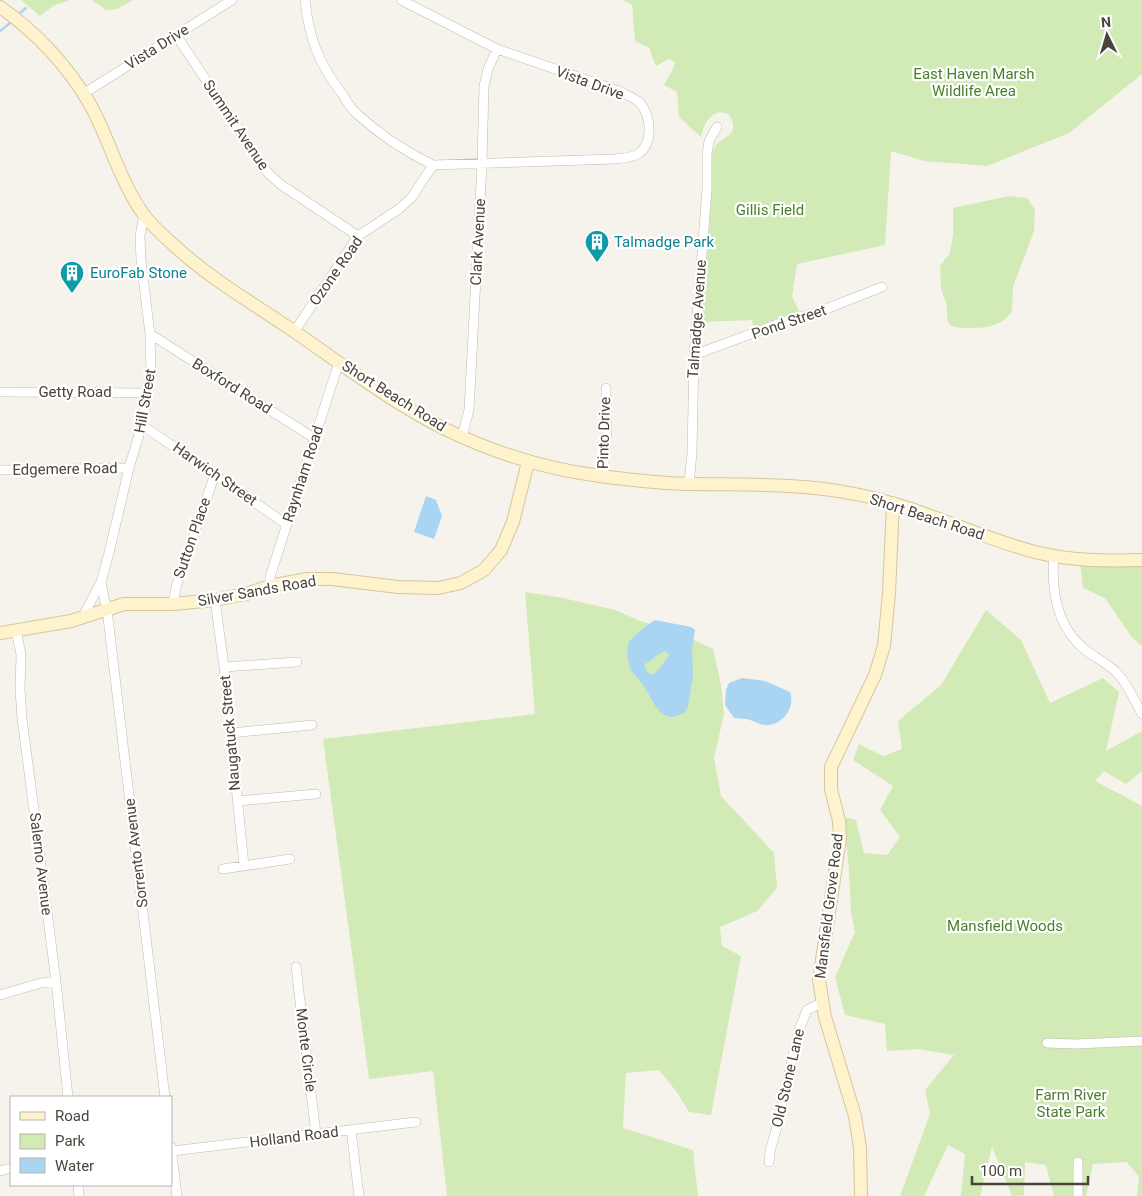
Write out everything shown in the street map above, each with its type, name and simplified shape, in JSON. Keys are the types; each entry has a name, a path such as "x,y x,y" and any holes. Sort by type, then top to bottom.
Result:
{"main road":[{"name":"Short Beach Road","path":"0,7 17,19 59,61 96,115 132,195 144,215 180,251 217,279 392,398 428,420 462,437 528,462 566,471 603,477 689,484 806,487 852,493 893,503 1007,544 1054,556 1098,560 1142,560"},
{"name":"Silver Sands Road","path":"0,633 59,624 131,603 173,604 215,600 246,594 270,586 319,578 378,586 438,588 455,585 471,579 484,570 493,561 508,537 528,462"},
{"name":"Mansfield Grove Road","path":"861,1196 860,1148 855,1116 821,1003 819,980 840,839 839,821 831,789 831,767 874,675 884,646 889,593 893,503"}],"street":[{"name":"Vista Drive","path":"83,94 232,0"},
{"path":"305,0 307,25 316,53 334,84 355,113 412,155 434,165 482,164"},
{"name":"Vista Drive","path":"400,0 497,49 619,91 637,100 647,114 648,136 641,151 627,158 482,164"},
{"name":"Summit Avenue","path":"176,35 267,172 280,184 358,236"},
{"name":"Clark Avenue","path":"462,437 469,410 482,164 484,86 488,69 497,49"},
{"name":"Talmadge Avenue","path":"689,484 692,453 694,354 706,200 707,154 709,141 717,127"},
{"name":"Ozone Road","path":"294,332 358,236 399,209 412,197 434,165"},
{"name":"Hill Street","path":"82,618 100,582 115,532 129,468 142,425 148,393 151,372 150,334 140,236 144,215"},
{"name":"Pond Street","path":"694,354 794,318 813,314 882,287"},
{"name":"Boxford Road","path":"150,334 314,438"},
{"name":"Raynham Road","path":"270,586 270,577 286,524 339,362"},
{"name":"Pinto Drive","path":"603,477 607,430 606,388"},
{"name":"Getty Road","path":"2,392 148,393"},
{"name":"Harwich Street","path":"142,425 286,524"},
{"name":"Edgemere Road","path":"0,470 129,468"},
{"name":"Sutton Place","path":"173,604 176,587 215,474"},
{"path":"1054,556 1052,574 1053,594 1064,622 1073,637 1084,649 1119,675 1142,714"},
{"name":"Hill Street","path":"100,582 105,610"},
{"name":"Naugatuck Street","path":"215,600 224,667 244,865"},
{"name":"Sorrento Avenue","path":"105,610 108,618 165,1096"},
{"name":"Salerno Avenue","path":"16,630 21,654 20,689 22,718 56,981 68,1096"},
{"path":"224,667 297,662"},
{"path":"230,733 312,725"},
{"path":"237,801 316,794"},
{"path":"223,869 290,859"},
{"name":"Monte Circle","path":"296,967 316,1134"},
{"path":"0,995 40,983 56,981"},
{"name":"Old Stone Lane","path":"769,1162 798,1030 807,1010 821,1003"},
{"path":"1047,1043 1076,1044 1142,1040"},
{"name":"Holland Road","path":"172,1148 416,1122"},
{"path":"351,1130 359,1196"},
{"path":"172,1148 177,1196"},
{"path":"1078,1162 1078,1196"}],"green space":[{"path":"21,0 70,0 53,6 40,16"},
{"path":"92,0 133,0 117,9 106,10"},
{"path":"623,0 1142,0 1142,74 1069,133 987,166 924,161 891,151 885,245 797,264 792,296 800,314 754,330 752,320 702,322 710,215 712,154 717,144 732,132 732,119 729,115 723,113 714,114 704,127 701,137 679,117 677,92 664,85 675,62 669,59 656,66 650,51 651,49 635,41 632,5"},
{"path":"1009,196 1027,198 1035,210 1034,231 1013,287 1012,311 1004,320 986,327 951,326 948,322 946,302 941,289 940,266 950,253 953,235 953,208"},
{"path":"1080,563 1142,565 1142,646 1131,636 1105,598 1083,588"},
{"path":"525,592 563,598 615,610 640,621 677,632 713,649 721,685 724,714 714,758 721,796 774,853 777,888 757,911 720,927 722,946 741,956 711,1115 689,1112 676,1091 659,1070 626,1073 623,1128 693,1150 698,1196 447,1196 433,1071 369,1079 323,739 535,714"},
{"name":"Mansfield Woods","path":"986,610 1021,640 1050,703 1103,678 1119,692 1106,751 1142,731 1142,771 1126,784 1104,771 1095,781 1142,806 1142,1196 1137,1196 1139,1177 1127,1162 1093,1164 1086,1196 1054,1196 1046,1165 1025,1162 1024,1195 1012,1196 992,1147 980,1196 961,1196 965,1154 948,1145 924,1196 900,1196 930,1114 925,1090 954,1055 917,1049 887,1051 885,1024 845,1015 835,977 855,932 851,912 844,817 856,820 864,853 887,855 900,837 880,810 893,786 853,760 859,744 883,756 902,749 898,721 941,685"}],"water":[{"path":"426,496 436,500 442,516 434,539 414,532"},
{"path":"655,620 691,627 695,630 692,649 693,675 688,707 684,713 669,717 661,713 644,686 630,669 627,654 629,641","holes":["666,651 669,655 653,675 647,672 644,665"]},
{"path":"742,678 765,681 790,692 790,708 780,721 775,724 766,725 748,719 734,718 725,705 726,690 729,683"}],"waterway":[{"path":"20,13 26,8"},
{"path":"0,31 10,23"}],"place":[{"name":"Talmadge Park","path":"597,263"},
{"name":"EuroFab Stone","path":"72,294"}],"park label":[{"name":"East Haven Marsh Wildlife Area","path":"974,82"},
{"name":"Gillis Field","path":"770,210"},
{"name":"Farm River State Park","path":"1071,1104"}]}
